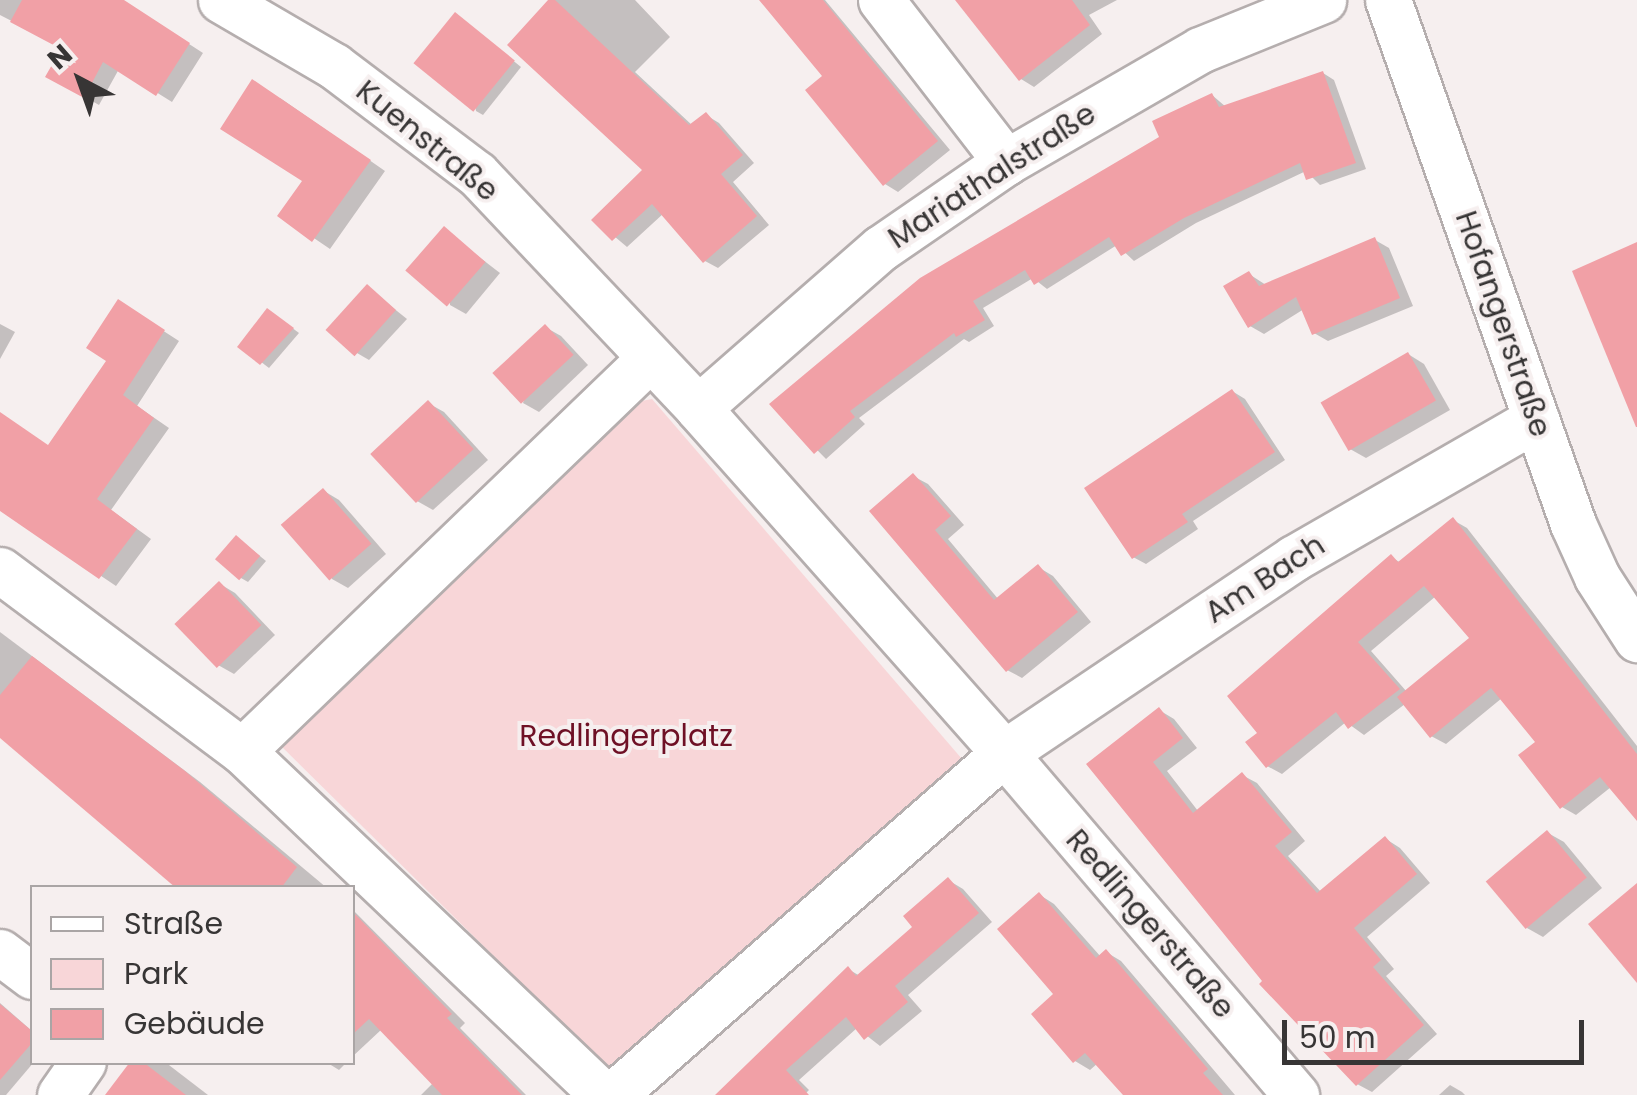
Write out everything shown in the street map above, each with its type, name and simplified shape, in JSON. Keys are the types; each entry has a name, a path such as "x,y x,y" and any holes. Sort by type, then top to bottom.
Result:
{"street":[{"name":"Kuenstraße","path":"220,0 334,66 477,174 648,360"},
{"path":"881,0 1006,162"},
{"name":"Mariathalstraße","path":"698,408 881,248 1006,162 1200,50 1323,0"},
{"name":"Hofangerstraße","path":"1388,0 1572,524 1597,577 1637,639"},
{"path":"242,751 648,360 698,408 1004,753 613,1095"},
{"name":"Am Bach","path":"1004,753 1294,558 1536,419"},
{"path":"0,570 242,751 603,1095"},
{"name":"Redlingerstraße","path":"1004,753 1296,1095"},
{"path":"0,952 30,974"},
{"path":"60,1095 82,1065"}],"green space":[{"name":"Redlingerplatz","path":"652,399 962,759 609,1070 278,743 621,405"}],"building":[{"path":"22,0 124,0 190,43 156,96 103,62 84,98 45,77 61,49 10,22"},
{"path":"548,0 555,0 689,125 706,112 743,155 721,174 757,216 703,263 652,204 612,241 591,220 642,170 507,45"},
{"path":"759,0 823,0 938,141 883,186 805,90 822,76"},
{"path":"955,0 1072,0 1090,25 1019,81"},
{"path":"455,12 515,60 473,112 413,63"},
{"path":"1323,71 1356,163 1306,180 1300,163 1184,218 1121,256 1109,237 1034,285 1025,270 973,301 985,320 956,337 954,333 850,411 855,417 814,454 769,404 920,278 1159,137 1152,121 1212,93 1219,107"},
{"path":"252,79 371,160 312,242 277,216 302,181 220,129"},
{"path":"444,226 486,262 447,307 405,271"},
{"path":"1375,237 1400,298 1312,335 1296,297 1248,328 1223,286 1249,271 1259,286"},
{"path":"1637,242 1637,427 1636,427 1572,271"},
{"path":"367,284 396,310 354,356 326,330"},
{"path":"118,299 165,330 123,395 154,418 97,499 137,529 99,579 0,511 0,412 48,445 106,361 86,348"},
{"path":"267,308 294,328 260,365 237,347"},
{"path":"545,324 574,355 521,404 492,373"},
{"path":"1408,352 1436,400 1349,451 1321,402"},
{"path":"1232,389 1275,452 1182,514 1188,522 1132,559 1084,488"},
{"path":"428,400 474,449 416,503 370,454"},
{"path":"913,473 951,516 935,530 994,600 1038,564 1078,612 1006,672 869,511"},
{"path":"323,488 372,544 329,581 281,525"},
{"path":"1453,517 1637,754 1637,821 1600,777 1560,809 1518,755 1535,742 1491,688 1430,738 1397,697 1469,638 1424,586 1358,642 1400,689 1348,729 1336,712 1266,768 1245,742 1257,733 1227,696 1391,554 1398,562"},
{"path":"236,535 260,556 239,580 215,559"},
{"path":"219,581 261,625 217,668 174,624"},
{"path":"32,656 185,771 297,867 283,885 172,885 0,738 0,695"},
{"path":"1159,707 1183,738 1153,762 1193,813 1242,772 1292,832 1275,846 1317,893 1385,836 1417,874 1354,928 1381,960 1373,967 1424,1025 1356,1086 1259,984 1262,981 1086,764"},
{"path":"1547,830 1587,877 1526,929 1486,881"},
{"path":"948,877 979,913 895,986 908,1002 864,1040 846,1017 786,1070 809,1095 715,1095 848,966 856,976 912,927 903,916"},
{"path":"1637,883 1637,983 1588,924"},
{"path":"1039,892 1096,958 1106,949 1208,1069 1203,1073 1223,1095 1123,1095 1085,1053 1073,1063 1031,1014 1053,994 997,929"},
{"path":"355,914 452,1014 447,1018 522,1095 442,1095 369,1019 355,1032"},
{"path":"0,1004 30,1029 30,1045 0,1080"},
{"path":"128,1065 147,1065 186,1095 105,1095"}]}
